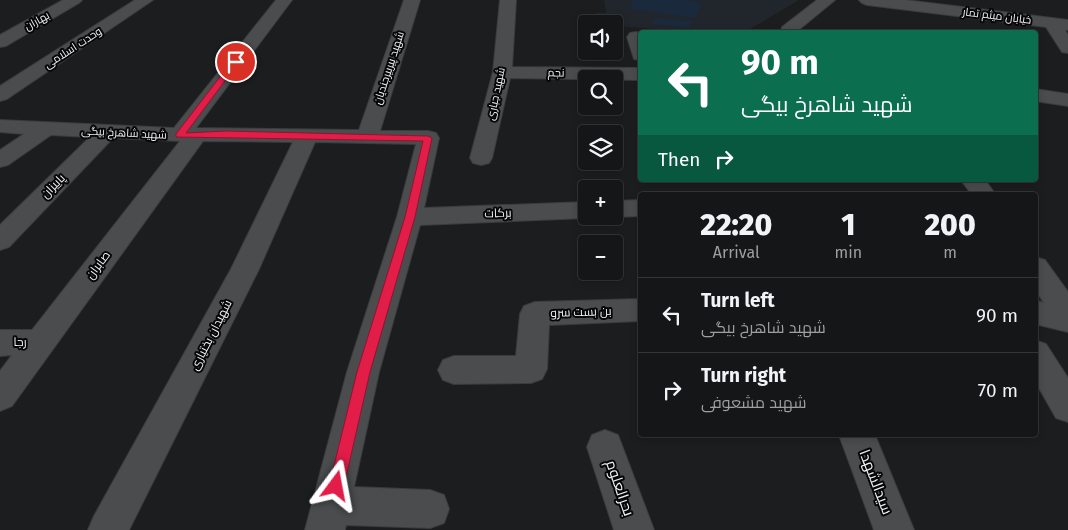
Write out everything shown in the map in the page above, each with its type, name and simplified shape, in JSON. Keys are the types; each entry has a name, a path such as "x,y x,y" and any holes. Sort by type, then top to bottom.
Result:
{"street":[{"name":"بهاران","path":"0,42 74,0"},
{"name":"وحدت اسلامی","path":"0,95 145,0"},
{"name":"صابران","path":"0,396 284,0"},
{"name":"شهید پیربیرجندیان","path":"366,137 412,0"},
{"name":"شهید جباری","path":"481,158 502,72 508,0"},
{"path":"789,30 827,0"},
{"name":"خیابان میثم تمار","path":"867,0 1060,24"},
{"path":"1060,24 1068,48"},
{"path":"636,38 638,47"},
{"name":"نجم","path":"502,72 638,74"},
{"path":"1038,95 1068,100"},
{"name":"شهید شاهرخ بیگی","path":"0,126 188,135 428,138 410,217"},
{"path":"0,160 45,128"},
{"name":"پاییزان","path":"0,240 107,132"},
{"name":"شهیدان بختیاری","path":"108,530 245,269 307,136"},
{"path":"623,209 638,208"},
{"name":"برکات","path":"410,217 578,210"},
{"path":"410,217 364,372 328,518 430,509"},
{"path":"1038,271 1068,314"},
{"name":"بن بست سرو","path":"454,370 531,369 535,314 638,310"},
{"path":"1038,313 1068,320"},
{"name":"رجا","path":"0,343 40,342"},
{"path":"1038,357 1068,407"},
{"name":"سیدالشهدا","path":"858,437 894,530"},
{"name":"بحرالعلوم","path":"606,447 634,530"}],"shaded area":[{"path":"604,0 799,0 749,30 671,30 623,27 623,15 596,15 596,13 606,13"},
{"path":"633,0 684,0 701,3 695,18 631,9"},
{"path":"654,18 691,21 690,28 652,24"}],"route":[{"path":"236,62 180,136 226,134 428,138 410,217 364,372 336,486"}]}
